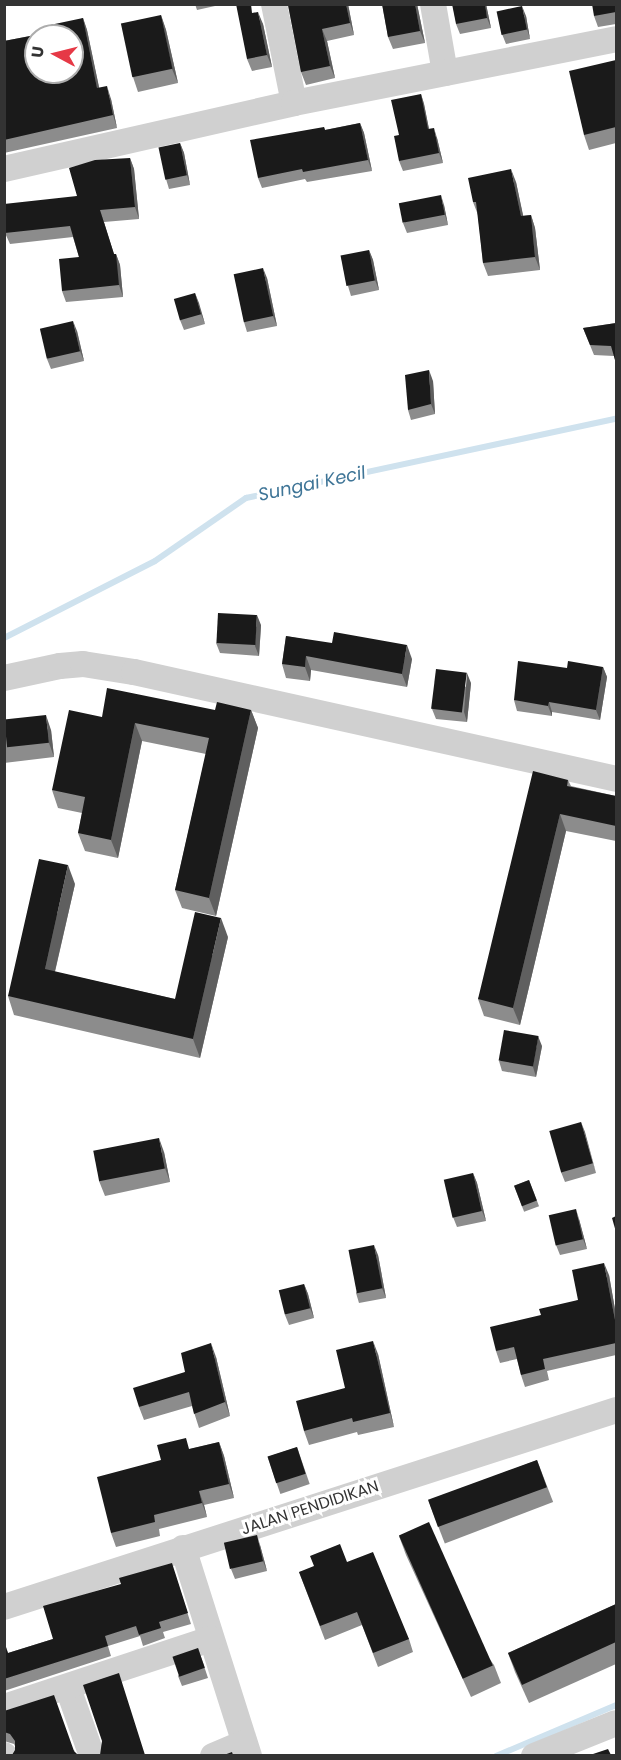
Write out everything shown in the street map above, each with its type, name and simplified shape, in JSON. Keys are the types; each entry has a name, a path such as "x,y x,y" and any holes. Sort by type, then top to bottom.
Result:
{"street":[{"path":"274,4 294,103"},
{"path":"433,4 445,73"},
{"path":"4,169 294,103 381,88 616,39"},
{"path":"4,678 60,666 83,664 134,672 616,779"},
{"name":"JALAN PENDIDIKAN","path":"4,1607 616,1410"},
{"path":"183,1548 247,1749 213,1755"},
{"path":"4,1707 68,1688 211,1639"},
{"path":"68,1688 92,1755"},
{"path":"534,1755 616,1723"}],"building":[{"path":"236,4 251,4 252,13 258,12 267,55 247,59"},
{"path":"346,4 350,23 322,29 330,66 301,72 288,5"},
{"path":"382,4 415,4 420,31 388,37"},
{"path":"452,4 485,4 487,18 456,24"},
{"path":"592,4 616,4 616,12 594,16"},
{"path":"522,6 527,29 502,35 497,11"},
{"path":"161,15 172,69 132,77 121,24"},
{"path":"83,18 97,88 107,86 113,115 4,140 4,41 24,37 24,84 84,84 84,24 55,24"},
{"path":"616,60 616,127 584,135 569,71"},
{"path":"421,94 428,129 434,128 439,153 399,161 394,136 399,135 391,100"},
{"path":"360,123 368,160 258,178 250,140"},
{"path":"180,143 187,175 165,180 158,148"},
{"path":"130,158 135,207 100,210 114,254 116,254 119,285 62,291 59,259 79,257 70,226 5,233 4,204 77,196 69,168 95,160"},
{"path":"511,169 521,216 531,215 535,257 483,263 476,202 473,202 468,178"},
{"path":"441,195 445,215 403,223 399,203"},
{"path":"369,250 375,280 346,286 341,256"},
{"path":"263,268 273,316 244,322 234,274"},
{"path":"195,293 201,314 180,320 174,299"},
{"path":"73,321 80,351 47,359 40,329"},
{"path":"616,323 615,360 611,346 590,345 583,328"},
{"path":"429,370 431,404 408,410 405,375"},
{"path":"218,613 257,615 255,645 216,643"},
{"path":"334,632 407,645 402,674 306,656 305,667 282,664 286,636 332,643"},
{"path":"518,661 567,668 568,661 603,667 596,710 549,702 548,706 514,700"},
{"path":"436,669 467,673 462,712 431,709"},
{"path":"107,688 215,710 217,702 251,710 209,898 175,890 209,738 135,723 111,840 78,833 85,797 52,790 69,710 102,717"},
{"path":"46,715 49,743 7,747 4,719"},
{"path":"533,771 568,780 567,786 616,796 616,826 560,814 513,1008 478,999"},
{"path":"39,859 68,865 45,969 175,999 195,912 221,918 193,1039 8,996"},
{"path":"504,1030 538,1036 533,1067 499,1061"},
{"path":"581,1122 593,1163 561,1172 549,1131"},
{"path":"159,1138 165,1168 99,1181 93,1151"},
{"path":"473,1173 482,1211 453,1218 444,1180"},
{"path":"529,1180 537,1201 522,1206 514,1186"},
{"path":"576,1209 583,1239 556,1246 549,1215"},
{"path":"616,1216 616,1232 612,1218"},
{"path":"374,1245 382,1288 357,1293 348,1250"},
{"path":"604,1263 616,1325 616,1343 543,1359 545,1369 521,1375 514,1347 496,1351 490,1327 541,1315 539,1309 578,1300 572,1270"},
{"path":"304,1284 310,1308 285,1315 279,1290"},
{"path":"373,1341 390,1413 353,1422 352,1418 304,1431 296,1401 345,1388 336,1350"},
{"path":"211,1343 225,1402 194,1414 189,1392 139,1407 133,1388 185,1372 181,1353"},
{"path":"186,1438 189,1449 219,1442 229,1484 199,1491 202,1503 154,1515 155,1522 111,1533 97,1477 161,1460 157,1445"},
{"path":"297,1447 306,1474 276,1483 268,1457"},
{"path":"537,1460 547,1487 438,1527 428,1500"},
{"path":"429,1522 493,1665 463,1679 399,1535"},
{"path":"257,1535 263,1561 230,1569 224,1543"},
{"path":"340,1544 347,1562 373,1552 409,1639 373,1653 357,1612 320,1626 299,1572 314,1566 310,1556"},
{"path":"172,1563 188,1613 159,1622 161,1628 139,1635 136,1626 105,1636 108,1646 4,1679 4,1642 8,1653 53,1639 43,1606 121,1584 119,1578"},
{"path":"616,1604 616,1642 522,1685 508,1653"},
{"path":"198,1648 205,1668 179,1677 172,1657"},
{"path":"119,1673 145,1755 100,1755 102,1741 83,1685"},
{"path":"54,1695 74,1751 78,1755 12,1755 15,1750 15,1741 10,1734 4,1732 4,1711"},
{"path":"608,1749 611,1755 590,1755"}],"waterway":[{"name":"Sungai Kecil","path":"4,638 155,561 246,498 616,419"},
{"name":"Sungai Kecil","path":"496,1756 616,1705"}]}
